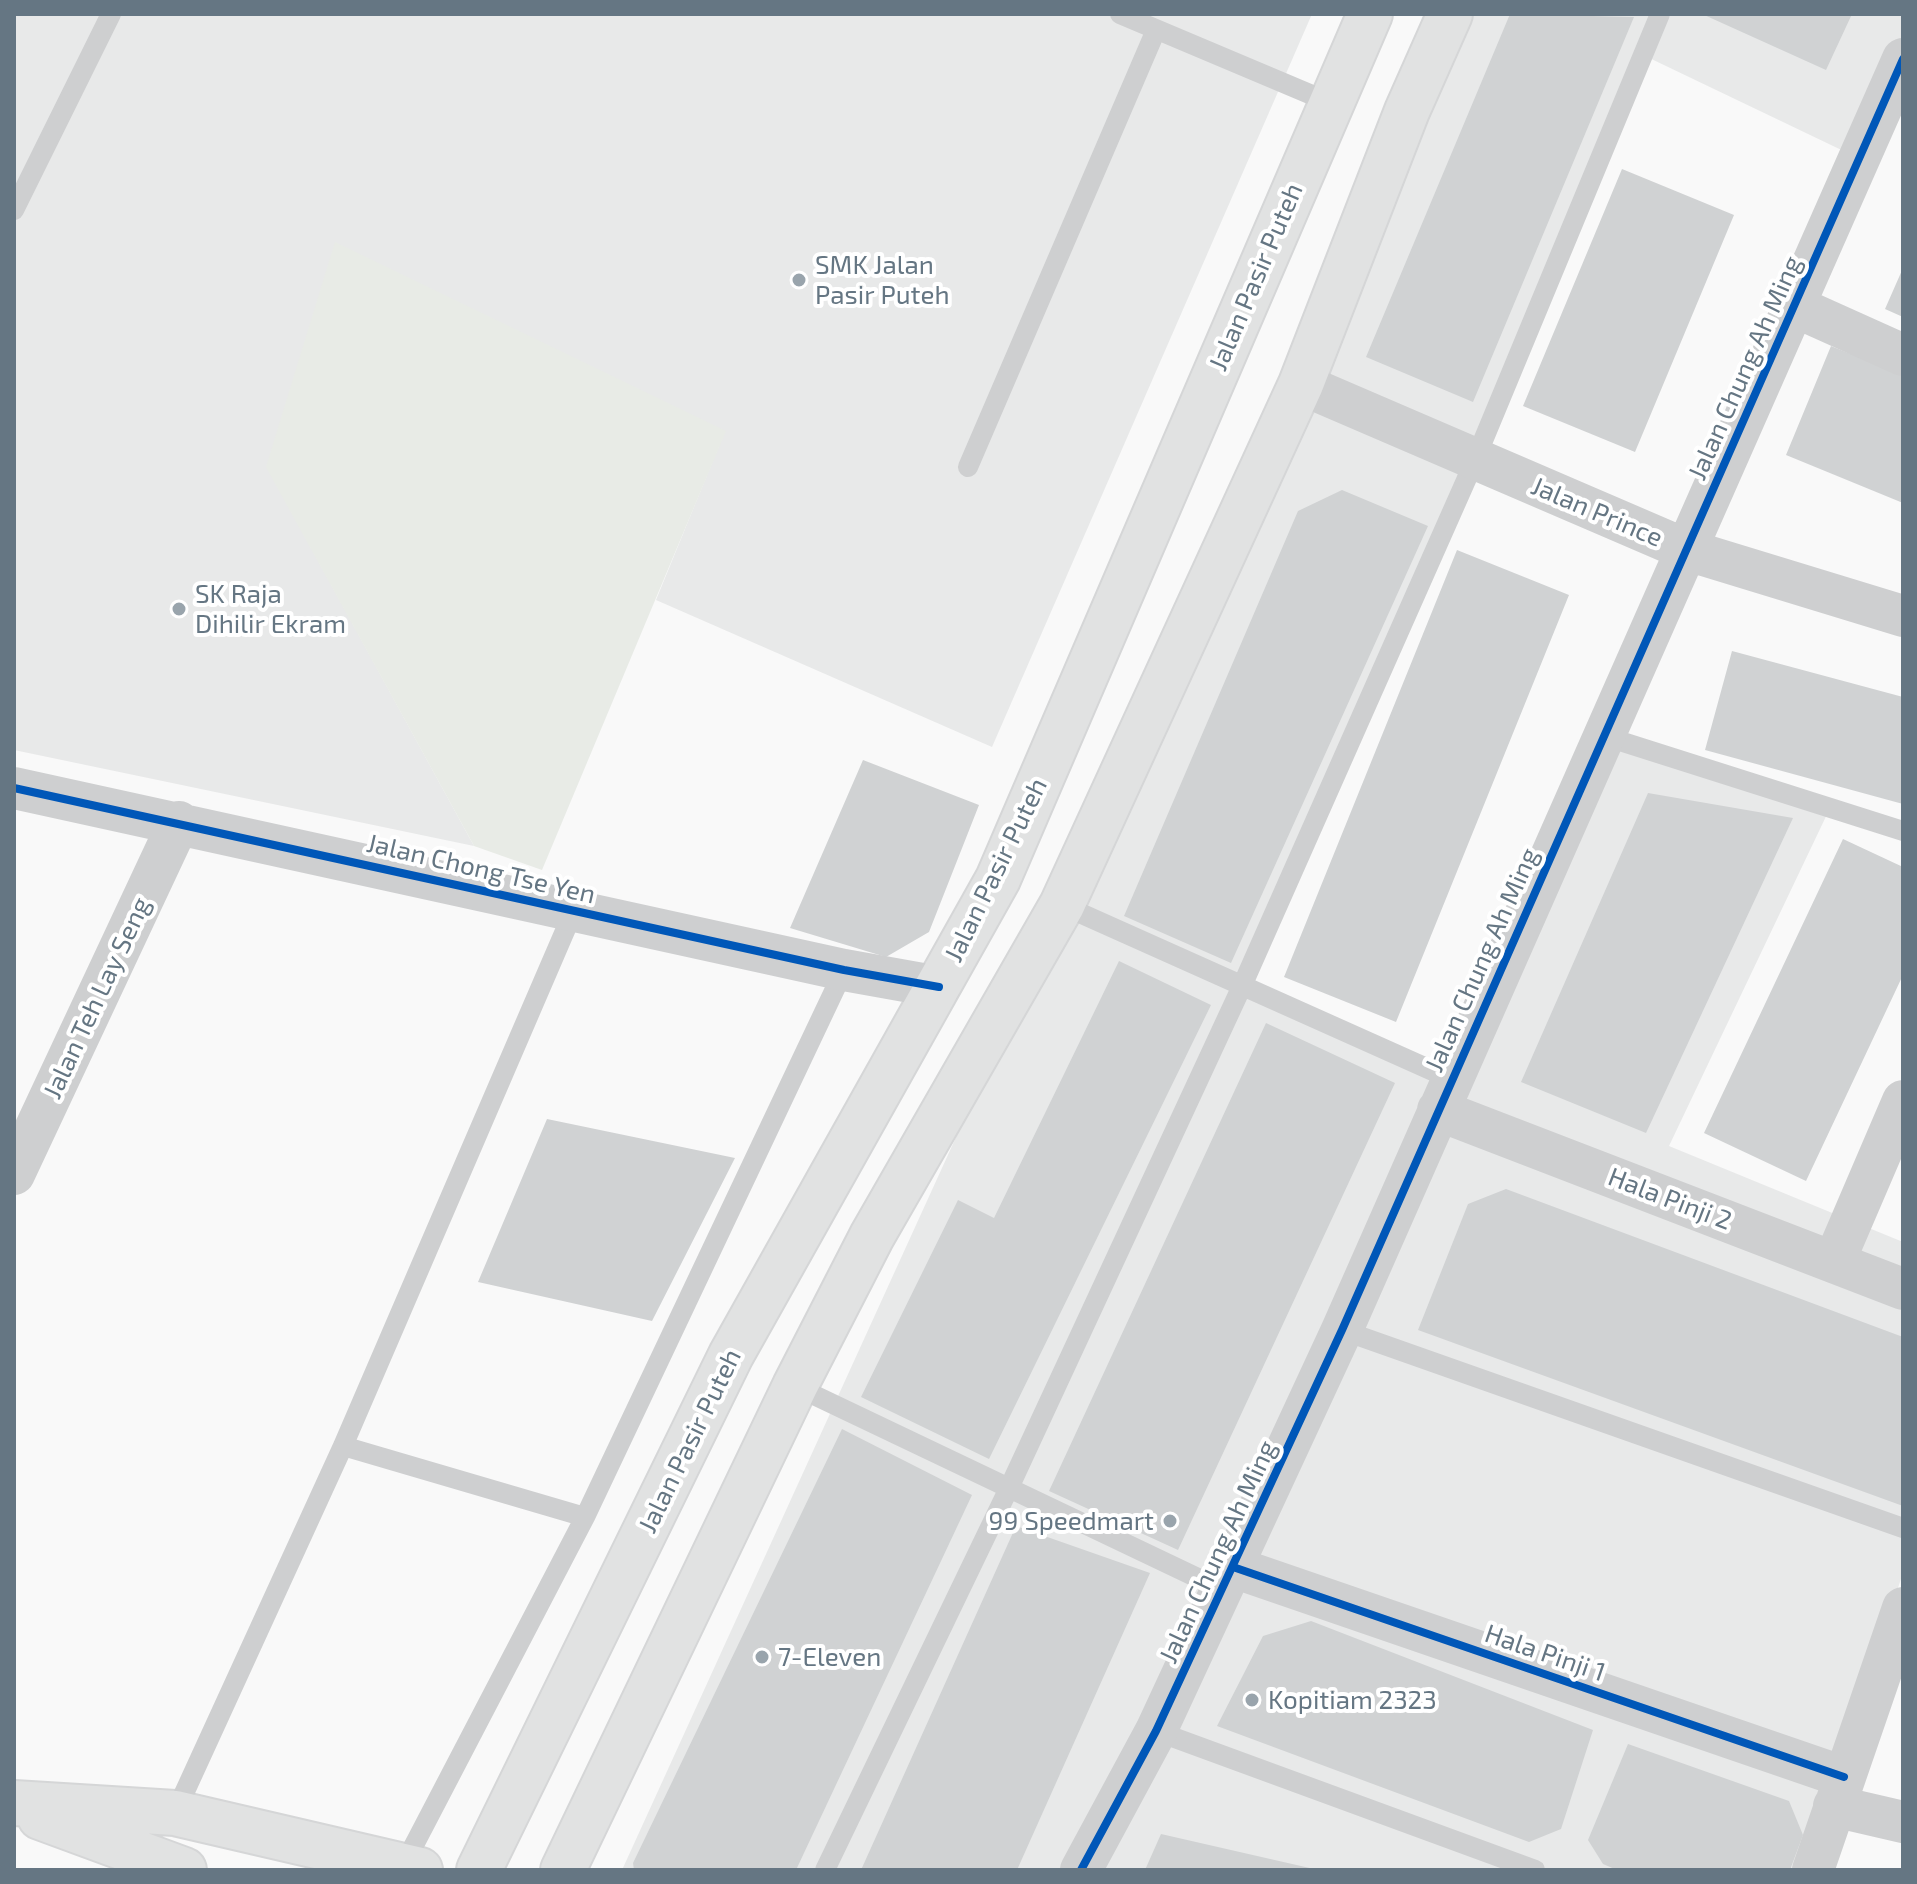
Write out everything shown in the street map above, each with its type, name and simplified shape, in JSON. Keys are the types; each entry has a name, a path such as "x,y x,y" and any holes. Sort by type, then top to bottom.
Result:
{"main road":[{"name":"Jalan Pasir Puteh","path":"479,1870 731,1355 998,879 1370,14"},
{"path":"563,1870 795,1386 872,1236 1062,905 1301,384 1407,111 1450,14"},
{"path":"14,1805 175,1813 408,1869"},
{"path":"14,1805 184,1870"}],"street":[{"name":"Jalan Chung Ah Ming","path":"1081,1870 1156,1731 1342,1330 1903,59"},
{"path":"1794,306 1903,355"},
{"name":"Jalan Prince","path":"1301,384 1687,550 1903,616"},
{"name":"Jalan Chong Tse Yen","path":"14,788 844,970 939,987"},
{"name":"Jalan Teh Lay Seng","path":"14,1174 179,822"},
{"name":"Hala Pinji 2","path":"1444,1094 1903,1289"},
{"path":"1834,1262 1903,1101"},
{"name":"Hala Pinji 1","path":"1228,1578 1839,1792 1903,1822"},
{"path":"1813,1870 1903,1608"}],"lane":[{"path":"14,210 111,14"},
{"path":"1120,14 1331,103"},
{"path":"825,1870 1009,1488 1242,986 1475,460 1660,14"},
{"path":"968,467 1156,30"},
{"path":"1604,736 1903,831"},
{"path":"1062,905 1242,986 1444,1094"},
{"path":"175,1813 343,1446 574,910"},
{"path":"408,1869 585,1517 844,970"},
{"path":"1342,1330 1903,1528"},
{"path":"795,1386 1009,1488 1228,1578"},
{"path":"343,1446 585,1517"},
{"path":"1156,1731 1535,1870"}],"shaded area":[{"name":"SMK Jalan Pasir Puteh","path":"14,14 1312,14 992,747 656,600 725,431 267,467 474,846 14,750"},
{"path":"1468,14 1903,14 1903,43 1854,156 1643,55 1242,980 1447,1076 1606,729 1830,808 1669,1146 1903,1242 1903,1573 1803,1870 622,1870"},
{"path":"335,242 726,431 542,870 474,846 266,467"}],"building":[{"path":"1510,14 1634,17 1473,402 1366,357"},
{"path":"1702,14 1852,14 1826,70"},
{"path":"1622,169 1734,215 1635,452 1523,406"},
{"path":"1903,268 1903,317 1885,309"},
{"path":"1831,346 1903,375 1903,503 1786,455"},
{"path":"1342,490 1428,526 1231,963 1124,916 1298,511"},
{"path":"1457,550 1569,595 1396,1022 1284,977"},
{"path":"1732,651 1903,697 1903,804 1705,750"},
{"path":"863,760 979,805 929,932 886,957 790,928"},
{"path":"1648,793 1793,818 1646,1133 1521,1082"},
{"path":"1843,839 1903,867 1903,975 1806,1181 1704,1133"},
{"path":"1119,961 1211,1005 989,1459 861,1397 958,1200 994,1218"},
{"path":"1266,1023 1395,1083 1178,1550 1049,1491"},
{"path":"547,1119 735,1158 652,1321 478,1282"},
{"path":"1506,1189 1903,1337 1903,1506 1418,1330 1468,1204"},
{"path":"842,1429 972,1495 796,1870 634,1870 633,1863"},
{"path":"1016,1526 1150,1573 1017,1870 861,1870"},
{"path":"1311,1621 1593,1730 1561,1829 1529,1842 1217,1726 1263,1636"},
{"path":"1628,1744 1789,1801 1803,1835 1790,1870 1617,1870 1603,1864 1588,1840"},
{"path":"1161,1834 1314,1869 1314,1870 1145,1870"}],"cycle path":[{"path":"1081,1870 1156,1731 1342,1330 1903,59"},
{"path":"14,788 844,970 939,987"},
{"path":"1233,1567 1844,1777"}],"place":[{"name":"SMK Jalan Pasir Puteh","path":"799,280"},
{"name":"SK Raja Dihilir Ekram","path":"179,609"},
{"name":"99 Speedmart","path":"1170,1521"},
{"name":"7-Eleven","path":"762,1657"},
{"name":"Kopitiam 2323","path":"1252,1700"}]}
